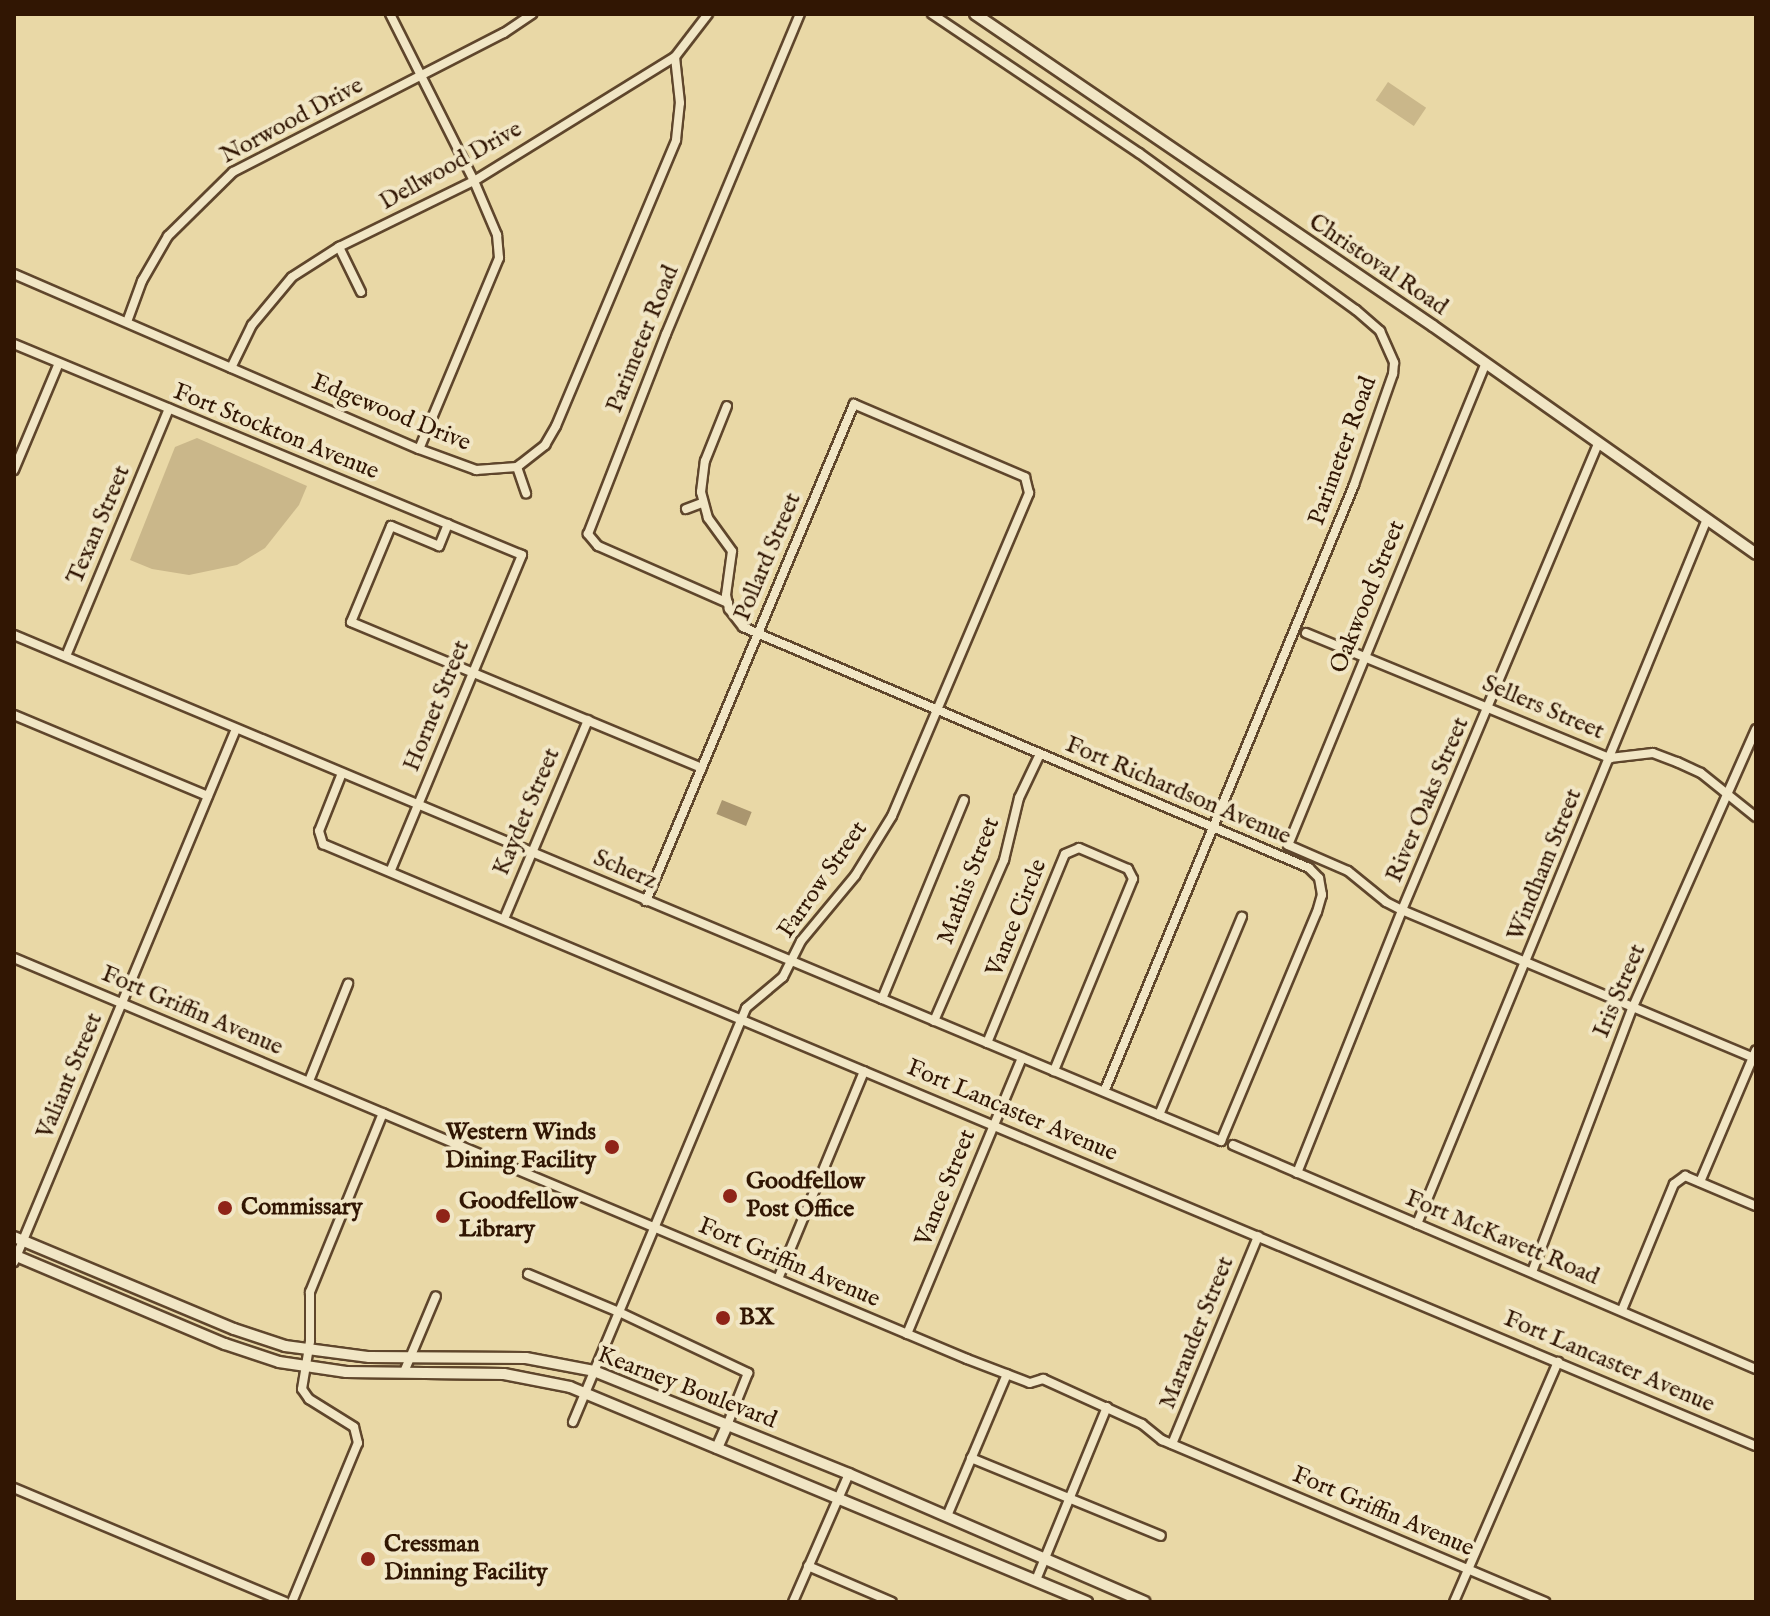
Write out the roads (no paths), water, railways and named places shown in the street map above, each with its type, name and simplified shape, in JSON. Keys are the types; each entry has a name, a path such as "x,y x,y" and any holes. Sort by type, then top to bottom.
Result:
{"street":[{"path":"390,14 474,181 497,235 499,258 419,449"},
{"name":"Norwood Drive","path":"127,322 142,281 168,236 233,172 504,33 532,14"},
{"name":"Dellwood Drive","path":"231,368 252,325 292,277 339,247 474,181 675,57 708,14"},
{"name":"Parimeter Road","path":"728,603 598,546 588,534 666,334 800,14"},
{"name":"Parimeter Road","path":"932,14 1139,153 1356,310 1380,331 1392,353 1393,374 1367,451 1104,1092"},
{"name":"Christoval Road","path":"975,14 1756,554"},
{"path":"526,493 517,467 545,445 556,426 676,140 680,103 675,57"},
{"path":"339,247 361,292"},
{"name":"Edgewood Drive","path":"14,274 419,449 476,470 517,467"},
{"name":"Fort Stockton Avenue","path":"14,344 522,555"},
{"path":"14,470 59,363"},
{"name":"Oakwood Street","path":"1402,910 1386,902 1348,871 1288,845 1485,365"},
{"name":"Pollard Street","path":"646,901 854,404 1028,480"},
{"path":"727,406 705,461 702,503 732,551 728,603 738,622 757,635"},
{"name":"Texan Street","path":"66,656 169,409"},
{"name":"River Oaks Street","path":"1297,1173 1402,910 1490,707 1598,444"},
{"name":"Farrow Street","path":"573,1422 741,1020 751,1002 779,983 806,934 842,894 881,835 1029,493 1028,480"},
{"path":"686,509 702,503"},
{"name":"Windham Street","path":"1417,1224 1528,962 1707,519"},
{"path":"448,524 439,546 391,526 351,622 702,768"},
{"name":"Hornet Street","path":"390,872 522,555"},
{"name":"Sellers Street","path":"1306,633 1610,758 1653,753 1701,773 1756,817"},
{"name":"Scherz","path":"14,635 1221,1141"},
{"name":"Fort Richardson Avenue","path":"757,635 1213,826 1309,868 1319,878 1322,895 1221,1141"},
{"path":"14,715 208,796"},
{"name":"Kaydet Street","path":"504,919 588,720"},
{"name":"Valiant Street","path":"15,1258 18,1238 123,1003 236,729"},
{"name":"Iris Street","path":"1532,1272 1632,1009 1729,797 1756,729"},
{"name":"Mathis Street","path":"934,1021 1004,860 1019,798 1040,754"},
{"name":"Fort Lancaster Avenue","path":"342,773 319,831 320,840 1756,1446"},
{"path":"882,999 964,800"},
{"name":"Vance Circle","path":"987,1043 1065,854 1079,848 1128,869 1133,879 1054,1071"},
{"path":"1402,910 1632,1009 1755,1056 1700,1182"},
{"path":"1159,1115 1242,917"},
{"name":"Fort Griffin Avenue","path":"14,958 907,1334 1030,1383 1043,1379 1142,1424 1172,1444 1545,1602"},
{"path":"309,1081 348,984"},
{"name":"Vance Street","path":"907,1334 1022,1058"},
{"path":"778,1279 864,1071"},
{"path":"292,1602 358,1443 354,1427 304,1394 311,1285 383,1113"},
{"name":"Fort McKavett Road","path":"1233,1145 1756,1369"},
{"path":"1622,1310 1674,1184 1685,1176 1756,1206"},
{"name":"Marauder Street","path":"1172,1444 1258,1236"},
{"name":"Kearney Boulevard","path":"18,1238 242,1333 308,1351 410,1357 526,1358 594,1371 728,1423 1145,1602"},
{"name":"Kearney Boulevard","path":"15,1258 225,1344 304,1367 346,1372 513,1375 585,1392 1087,1602"},
{"path":"528,1274 619,1312 748,1373 717,1448"},
{"path":"404,1372 436,1296"},
{"path":"1454,1602 1558,1362"},
{"path":"947,1516 1007,1374"},
{"path":"1036,1580 1107,1407"},
{"path":"971,1458 1161,1536"},
{"path":"793,1602 849,1474"},
{"path":"14,1488 285,1602"},
{"path":"808,1566 892,1602"}],"place":[{"name":"Western Winds Dining Facility","path":"612,1147"},
{"name":"Goodfellow Post Office","path":"730,1196"},
{"name":"Commissary","path":"225,1208"},
{"name":"Goodfellow Library","path":"443,1216"},
{"name":"BX","path":"723,1318"},
{"name":"Cressman Dinning Facility","path":"368,1559"}]}
